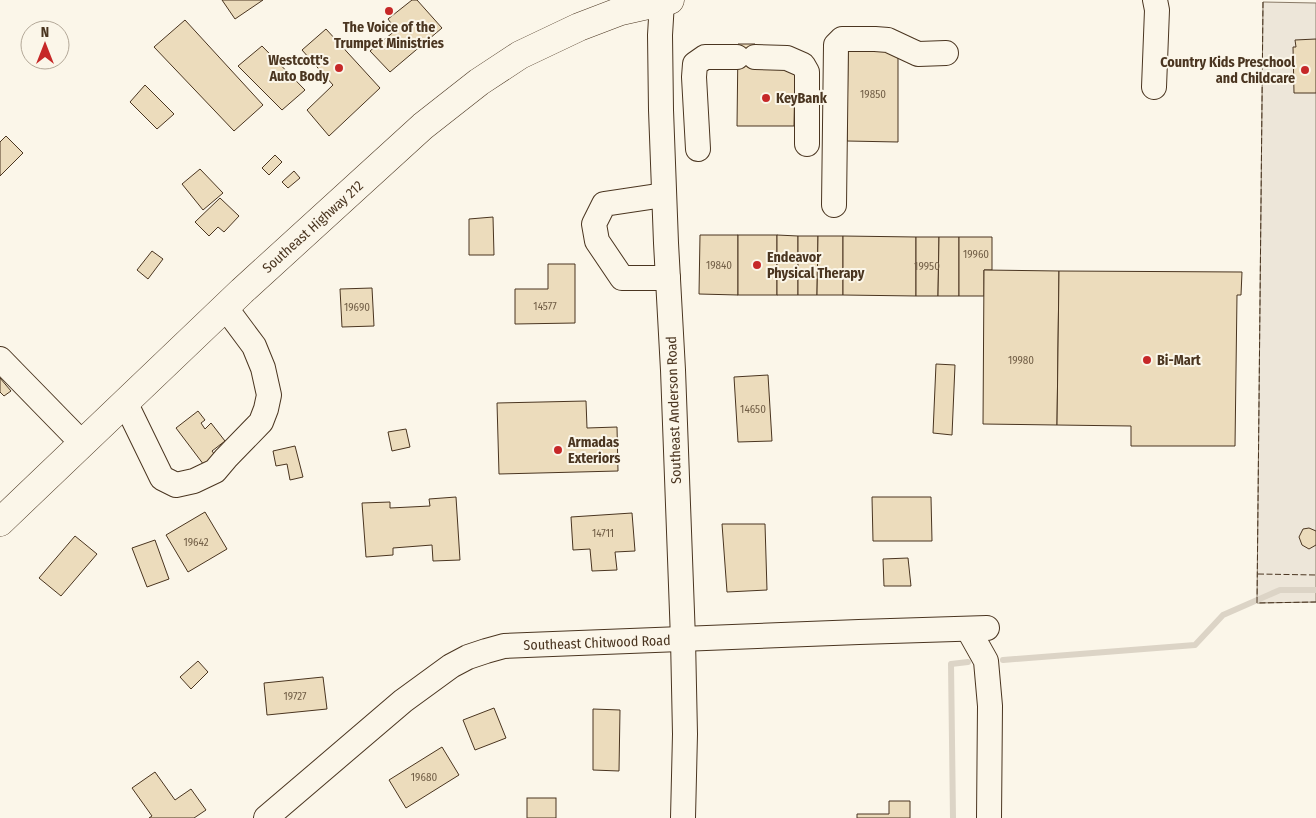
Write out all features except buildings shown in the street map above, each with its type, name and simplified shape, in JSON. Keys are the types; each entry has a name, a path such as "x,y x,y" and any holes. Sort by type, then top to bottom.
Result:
{"highway":[{"name":"Southeast Highway 212","path":"0,522 225,307 423,126 453,101 520,55 579,27 621,11 666,1"}],"street":[{"path":"1154,88 1157,10 1155,0"},
{"name":"Southeast Anderson Road","path":"666,1 660,35 664,195 673,370 683,639 685,734 683,818"},
{"path":"834,205 836,45 842,39 876,39 888,40 918,54 946,53"},
{"path":"698,149 694,77 695,64 705,57 787,58 803,65 807,72 807,144"},
{"path":"664,195 604,204 594,224 597,241 622,278 668,278"},
{"path":"125,402 162,478 176,485 194,481 215,471 261,422 269,396 263,368 254,346 225,307"},
{"path":"0,359 82,443"},
{"name":"Southeast Chitwood Road","path":"266,818 403,701 451,666 468,657 504,646 978,628 986,661 990,706 989,818"}],"shaded area":[{"path":"1263,2 1316,3 1316,602 1257,603"}],"waterway":[{"path":"1003,660 1195,645 1223,615 1280,590 1316,590"},
{"path":"953,818 951,664 968,662"}],"fence":[{"path":"1263,2 1257,603 1316,602"},
{"path":"1258,574 1316,575"}],"place":[{"name":"The Voice of the Trumpet Ministries","path":"389,11"},
{"name":"Westcott's Auto Body","path":"339,68"},
{"name":"Country Kids Preschool and Childcare","path":"1305,70"},
{"name":"KeyBank","path":"766,98"},
{"name":"Endeavor Physical Therapy","path":"757,265"},
{"name":"Bi-Mart","path":"1147,360"},
{"name":"Armadas Exteriors","path":"558,450"}]}
